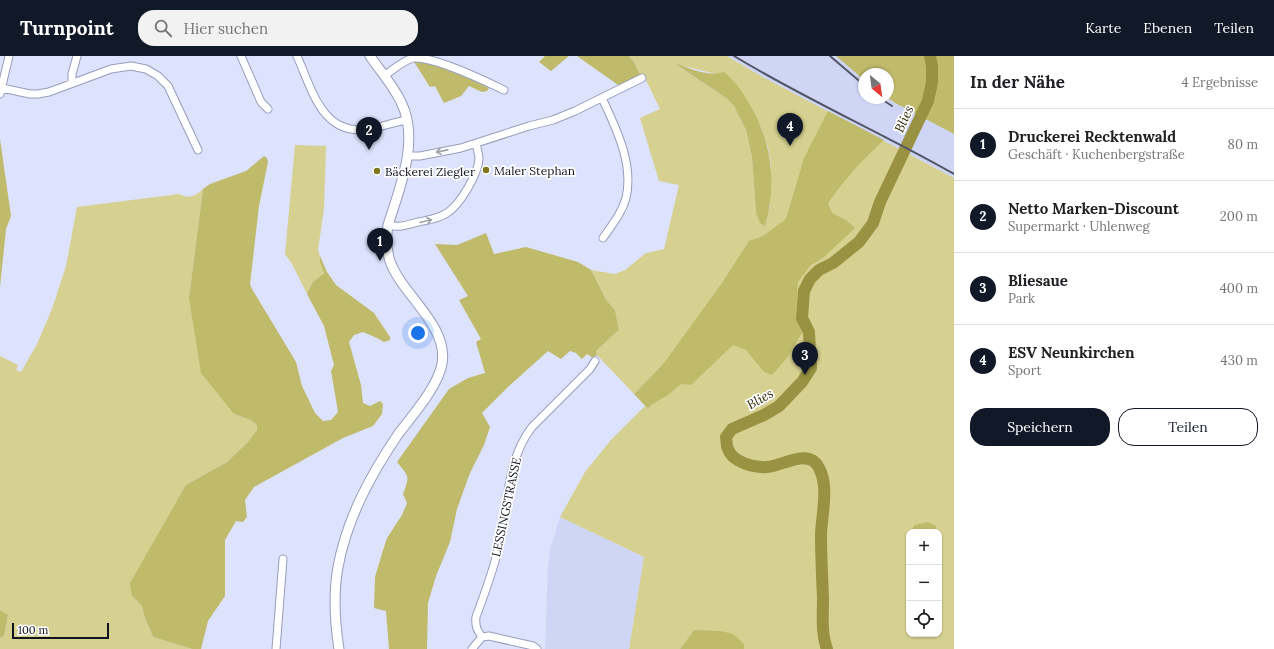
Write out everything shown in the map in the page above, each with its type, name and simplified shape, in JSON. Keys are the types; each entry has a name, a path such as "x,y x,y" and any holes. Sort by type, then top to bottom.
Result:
{"main road":[{"path":"339,649 336,625 338,568 355,512 370,478 429,392 437,378 442,363 442,348 437,333 398,276 390,261 386,244 388,225 408,156 408,120 396,92 370,56"}],"street":[{"path":"9,56 1,91 30,94 50,92 111,69 122,67 139,67 152,72 168,86 198,150"},
{"path":"72,83 72,74 77,56"},
{"path":"241,56 261,102 268,109"},
{"path":"297,56 321,110 330,120 340,127 369,130 408,120"},
{"path":"384,76 412,58 423,56 445,62 504,90"},
{"path":"408,156 420,156 476,144 529,126 553,120 642,78"},
{"path":"602,98 625,156 627,177 626,198 617,218 603,238"},
{"path":"388,225 395,227 402,226 436,218 446,214 454,208 476,170 479,158 476,144"},
{"name":"LESSINGSTRASSE","path":"482,637 476,629 476,617 497,556 513,468 518,450 532,427 590,368 595,361"},
{"path":"276,649 283,559"},
{"path":"472,649 482,637 489,636 533,646 537,649"}],"shaded area":[{"path":"545,56 569,56 551,71 539,62"},
{"path":"577,56 629,56 634,62 641,77 621,87"},
{"path":"629,56 727,56 761,76 954,178 954,649 723,649 694,630 680,649 629,649 644,557 560,517 585,472 610,441 645,406 648,409 662,365 634,394 597,355 596,351 619,330 615,310 607,301 591,270 615,274 625,270 646,253 664,249 679,185 659,181 640,118 660,109 644,76 641,77 634,62","holes":["675,64 716,74 761,127 768,148 771,166 770,205 765,226 756,212 752,157 746,130 734,106 726,98"]},
{"path":"727,56 836,56 858,75 858,104 894,104 894,102 954,134 954,178 761,76"},
{"path":"836,56 954,56 954,134 894,102 894,68 858,68 858,75"},
{"path":"420,59 431,60 489,88 487,91 482,92 469,86 461,96 444,103 435,86 430,87 414,62"},
{"path":"674,63 705,73 724,72 732,79 745,96 757,119 768,149 771,195 765,226 760,223 756,212 752,157 746,130 734,106 726,98"},
{"path":"828,111 884,140 854,170 828,203 832,213 846,220 855,228 824,257 810,266 798,282 796,316 802,333 786,359 772,375 764,372 746,350 733,345 691,385 681,384 668,395 651,405 648,409 634,394 664,363 722,283 749,241 763,236 786,219 804,158"},
{"path":"0,139 11,216 6,229 0,287"},
{"path":"295,145 326,146 324,209 318,250 324,273 312,283 307,294 292,264 285,254"},
{"path":"264,156 267,158 268,162 259,206 250,284 252,289 296,362 302,386 315,413 323,421 331,420 338,412 331,371 334,365 324,326 307,294 312,283 324,273 320,262 320,256 327,272 336,285 374,313 390,337 390,340 384,342 363,332 354,335 349,342 361,385 363,403 370,406 380,401 383,404 382,414 373,426 343,438 254,487 245,500 247,517 243,522 236,521 225,540 225,596 208,621 201,649 192,649 153,637 142,606 132,596 130,583 186,485 227,462 248,442 257,430 257,425 251,420 234,414 201,373 189,298 203,189 210,184 246,171"},
{"path":"203,189 189,298 234,414 251,420 257,425 257,430 248,442 227,462 186,485 132,596 142,606 153,637 192,649 0,649 0,638 4,636 8,615 0,610 0,356 18,365 16,370 21,372 37,344 52,309 66,266 77,207 179,194 189,197 197,194"},
{"path":"486,233 494,254 526,247 578,262 591,270 607,301 615,310 619,330 596,351 597,355 593,358 587,354 582,359 576,353 570,351 561,359 548,351 482,413 490,427 484,445 470,473 457,509 450,542 436,576 428,603 427,649 389,649 386,611 374,608 375,577 387,538 402,515 407,503 403,494 407,483 407,476 397,462 449,389 468,378 485,373 476,342 481,339 459,300 468,296 435,244 457,245"},
{"path":"560,517 644,557 629,649 545,649 548,566 551,546"},
{"path":"928,522 936,526 936,529 912,529 915,525"},
{"path":"0,610 8,615 4,636 0,638"},
{"path":"694,630 721,631 733,634 744,644 744,649 680,649"}],"waterway":[{"name":"Blies","path":"827,649 823,630 821,550 824,483 819,468 815,462 802,458 767,467 750,465 739,461 730,454 726,437 732,429 764,415 779,406 802,382 811,368 809,332 802,318 804,291 810,279 819,270 833,263 859,242 873,223 880,202 928,101 932,82 932,66 930,56"}],"railway":[{"path":"734,56 788,87 954,174"},
{"path":"830,56 858,80"}],"place":[{"name":"ESV Neunkirchen","path":"790,146"},
{"name":"Netto Marken-Discount","path":"369,150"},
{"name":"Maler Stephan","path":"486,170"},
{"name":"Bäckerei Ziegler","path":"377,171"},
{"name":"Druckerei Recktenwald","path":"380,261"},
{"name":"Bliesaue","path":"805,375"}]}
